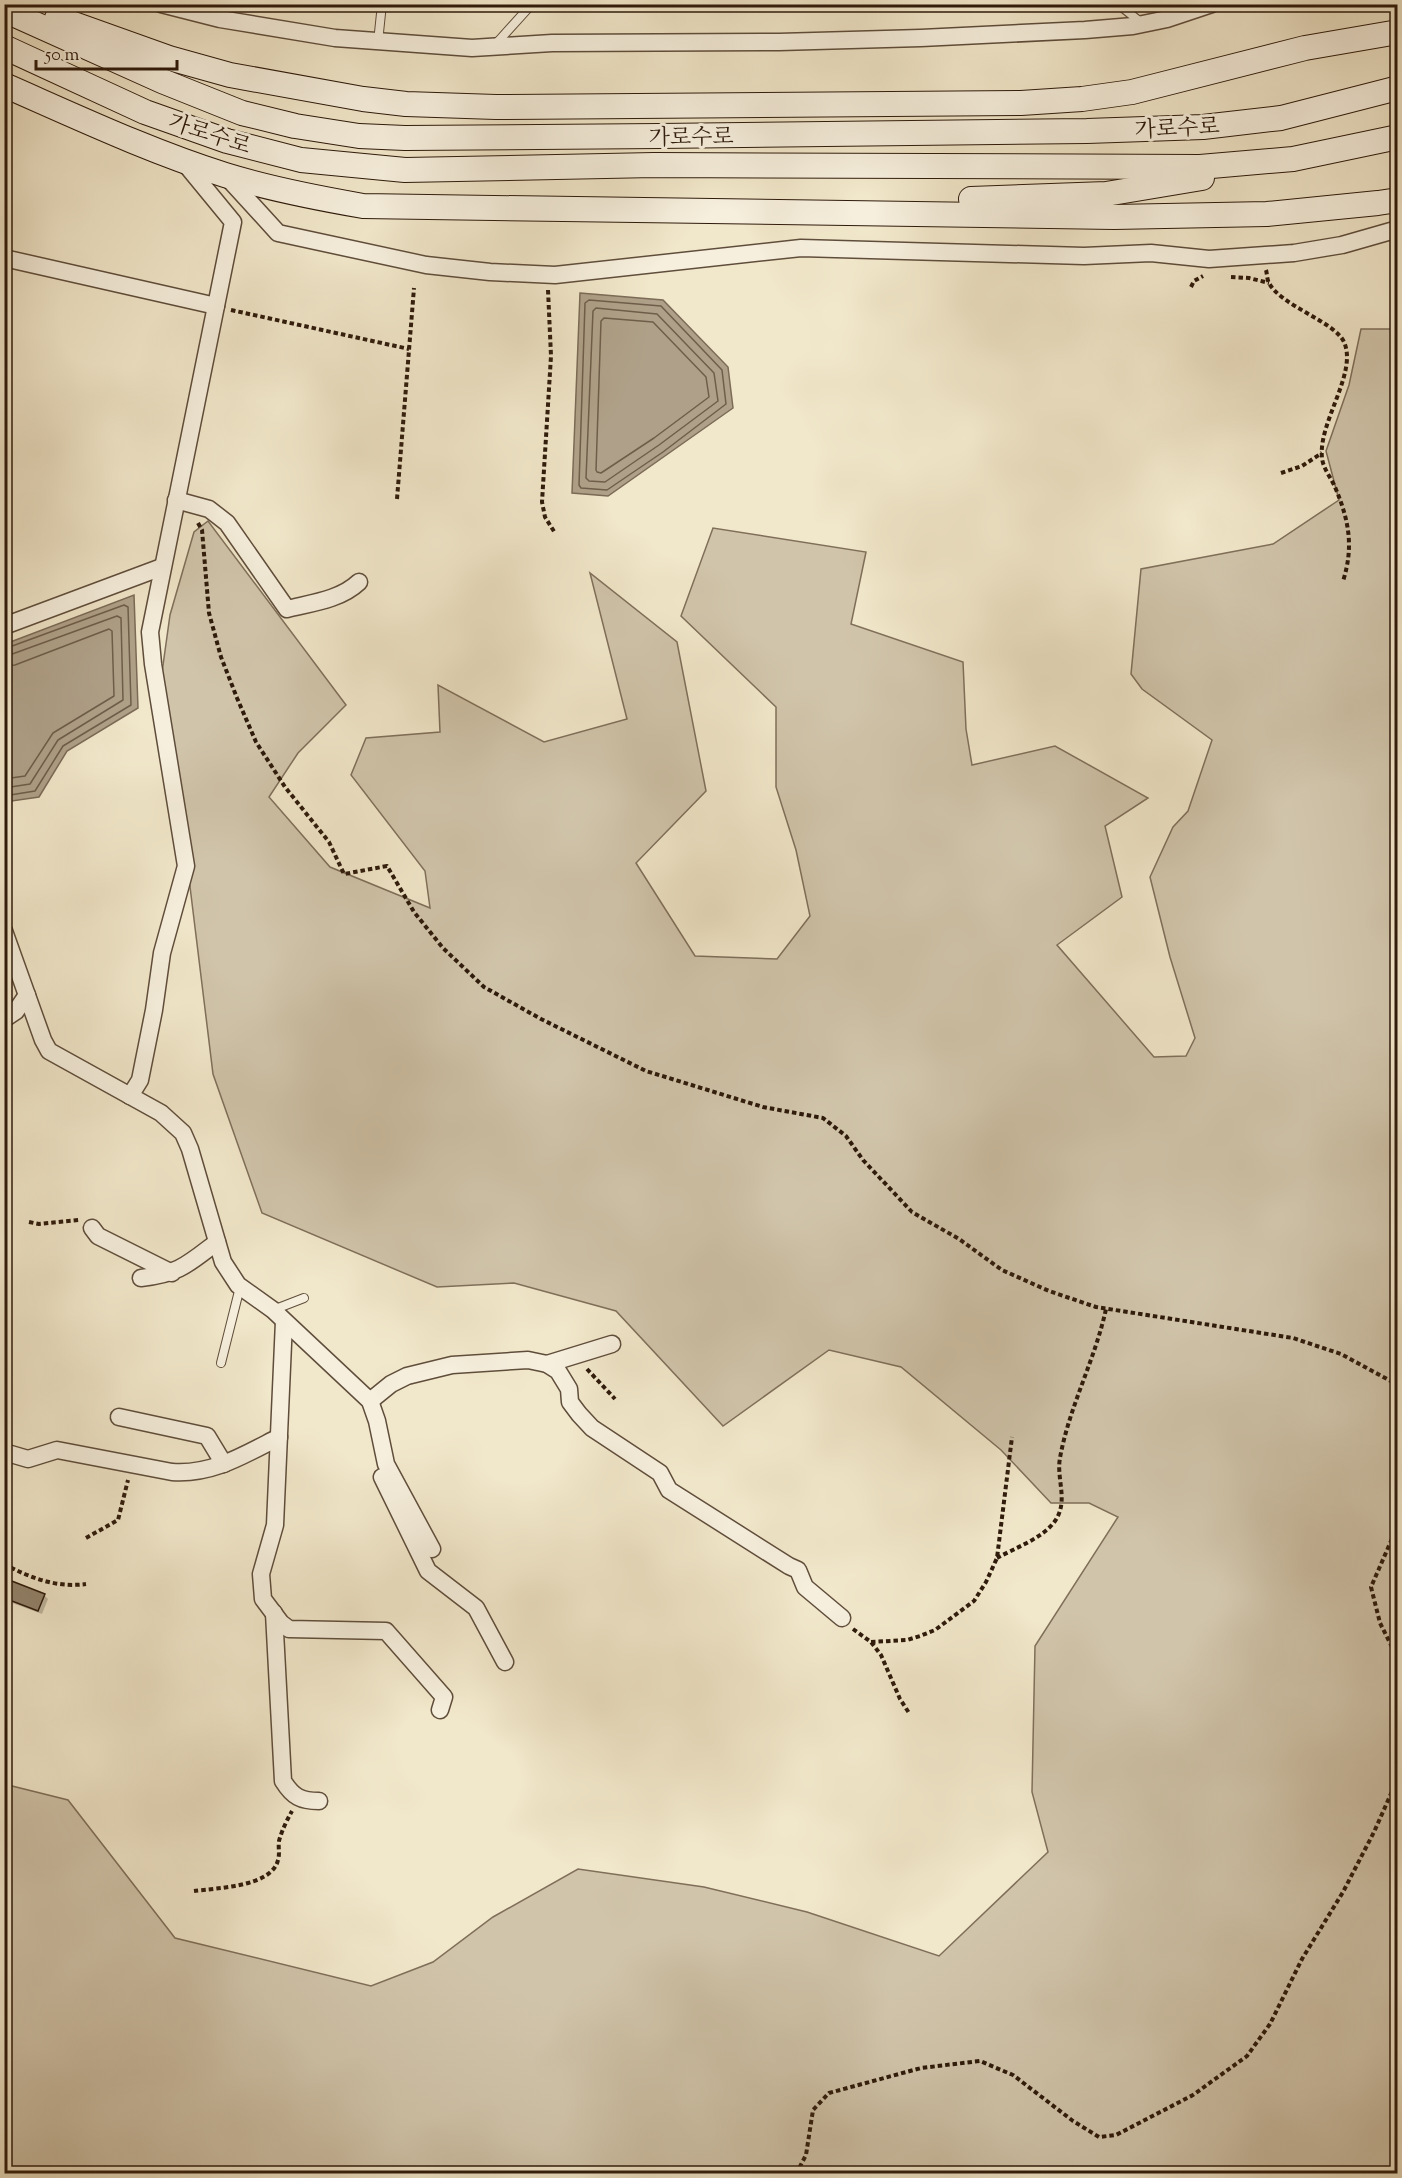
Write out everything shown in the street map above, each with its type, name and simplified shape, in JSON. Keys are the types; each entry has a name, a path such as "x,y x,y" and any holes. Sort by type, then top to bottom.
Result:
{"main road":[{"name":"가로수로","path":"24,4 107,37 230,75 363,99 406,104 496,107 1021,103 1082,99 1132,92 1305,48 1398,32"},
{"name":"가로수로","path":"4,10 162,81 243,113 296,126 359,136 405,138 683,136 1087,131 1203,127 1281,118 1398,88"},
{"name":"가로수로","path":"4,47 145,112 227,141 301,160 405,170 654,165 1200,166 1293,159 1398,137"},
{"name":"가로수로","path":"4,85 143,146 225,175 290,193 363,206 1114,217 1268,214 1398,200"},
{"path":"844,213 912,201 1106,194 1228,174 1293,159"}],"street":[{"path":"161,4 220,19 285,31 378,42 472,48 552,43 779,42 921,38 1094,29 1167,20 1212,4"},
{"path":"130,1096 140,1080 154,1010 162,953 186,866 153,664 150,632 162,567 182,502 233,222 181,160"},
{"path":"225,175 278,233 426,265 547,274 801,248 1084,256 1151,253 1209,259 1294,253 1342,245 1398,229"},
{"path":"4,258 216,306"},
{"path":"182,502 209,509 227,523 287,609 336,597 350,591 359,582"},
{"path":"4,626 162,567"},
{"path":"4,931 49,1051 161,1113 183,1133 190,1149 223,1262 240,1287 279,1315 370,1401 377,1421 386,1464 432,1549"},
{"path":"4,1019 16,1011 27,995"},
{"path":"92,1228 98,1236 172,1274"},
{"path":"141,1278 172,1274 217,1242"},
{"path":"279,1315 279,1437 274,1525 261,1574 263,1599 281,1623 289,1629 386,1631 444,1697 440,1710"},
{"path":"547,1364 612,1344"},
{"path":"370,1401 391,1384 407,1376 452,1365 528,1360 547,1364 558,1371 569,1389 570,1402 592,1428 660,1473 669,1490 798,1570 805,1587 842,1618"},
{"path":"119,1417 207,1436 224,1464"},
{"path":"4,1452 28,1459 57,1450 190,1474 224,1464 279,1437"},
{"path":"382,1447 380,1473 428,1571 476,1608 505,1662"},
{"path":"274,1613 283,1781 298,1799 319,1801"}],"lane":[{"path":"378,42 382,4"},
{"path":"494,46 532,4"},
{"path":"1118,4 1144,24"},
{"path":"221,1363 240,1287"},
{"path":"279,1315 304,1298"}],"path":[{"path":"1260,255 1269,283 1287,301 1332,330 1344,342 1347,355 1345,374 1325,425 1322,452 1322,459 1342,506 1349,531 1347,567 1343,581"},
{"path":"547,274 551,356 542,502 545,517 555,533"},
{"path":"1191,287 1194,281 1202,276 1209,276"},
{"path":"1225,276 1250,278 1269,283"},
{"path":"397,499 414,288"},
{"path":"216,306 409,350"},
{"path":"1281,473 1302,466 1322,452"},
{"path":"182,502 202,530 209,613 221,657 256,742 285,787 329,842 344,874 387,866 414,912 443,948 484,987 541,1019 645,1071 763,1107 823,1118 846,1136 863,1161 912,1212 959,1239 1002,1270 1049,1291 1096,1307 1293,1338 1341,1354 1398,1385"},
{"path":"29,1222 39,1224 88,1219 92,1228"},
{"path":"997,1557 1043,1532 1056,1520 1063,1495 1059,1463 1064,1433 1090,1363 1106,1308"},
{"path":"574,1356 615,1398"},
{"path":"871,1642 908,1640 935,1630 974,1601 986,1582 997,1557 1012,1437"},
{"path":"86,1538 118,1520 123,1506 130,1464"},
{"path":"1398,1525 1371,1587 1380,1623 1398,1659"},
{"path":"4,1564 49,1584 75,1586 86,1584"},
{"path":"842,1618 871,1642 888,1667 893,1685 909,1713"},
{"path":"796,2174 806,2155 813,2110 829,2092 921,2068 980,2061 1013,2075 1073,2121 1099,2137 1116,2135 1193,2095 1247,2056 1270,2024 1302,1959 1343,1892 1374,1832 1398,1778"},
{"path":"194,1891 251,1882 273,1870 278,1861 279,1842 283,1828 298,1799"}],"shaded area":[{"path":"1361,329 1397,329 1397,2173 5,2173 4,1784 68,1800 175,1938 371,1986 433,1962 493,1917 578,1869 704,1887 807,1912 939,1956 1048,1852 1032,1792 1035,1646 1118,1517 1089,1503 1051,1503 1001,1450 901,1367 829,1350 723,1426 616,1311 514,1283 437,1287 262,1213 213,1074 185,846 159,694 170,615 194,532 208,521 346,705 298,753 269,797 330,867 430,908 425,871 351,775 366,738 440,732 438,685 544,742 627,719 590,573 677,642 706,791 636,863 695,956 777,959 810,916 796,850 776,787 776,707 681,616 713,528 866,552 851,624 963,662 966,729 972,765 1055,746 1148,798 1105,826 1122,897 1057,945 1154,1057 1186,1056 1195,1038 1170,957 1150,877 1173,827 1188,811 1212,740 1142,689 1131,674 1141,569 1273,544 1339,500 1326,451 1349,385"}],"water":[{"path":"580,293 663,300 728,367 733,408 608,496 572,493"},
{"path":"134,595 138,708 67,751 39,797 5,802 5,644"}],"building":[{"path":"4,1578 45,1594 38,1611 4,1598"}]}
